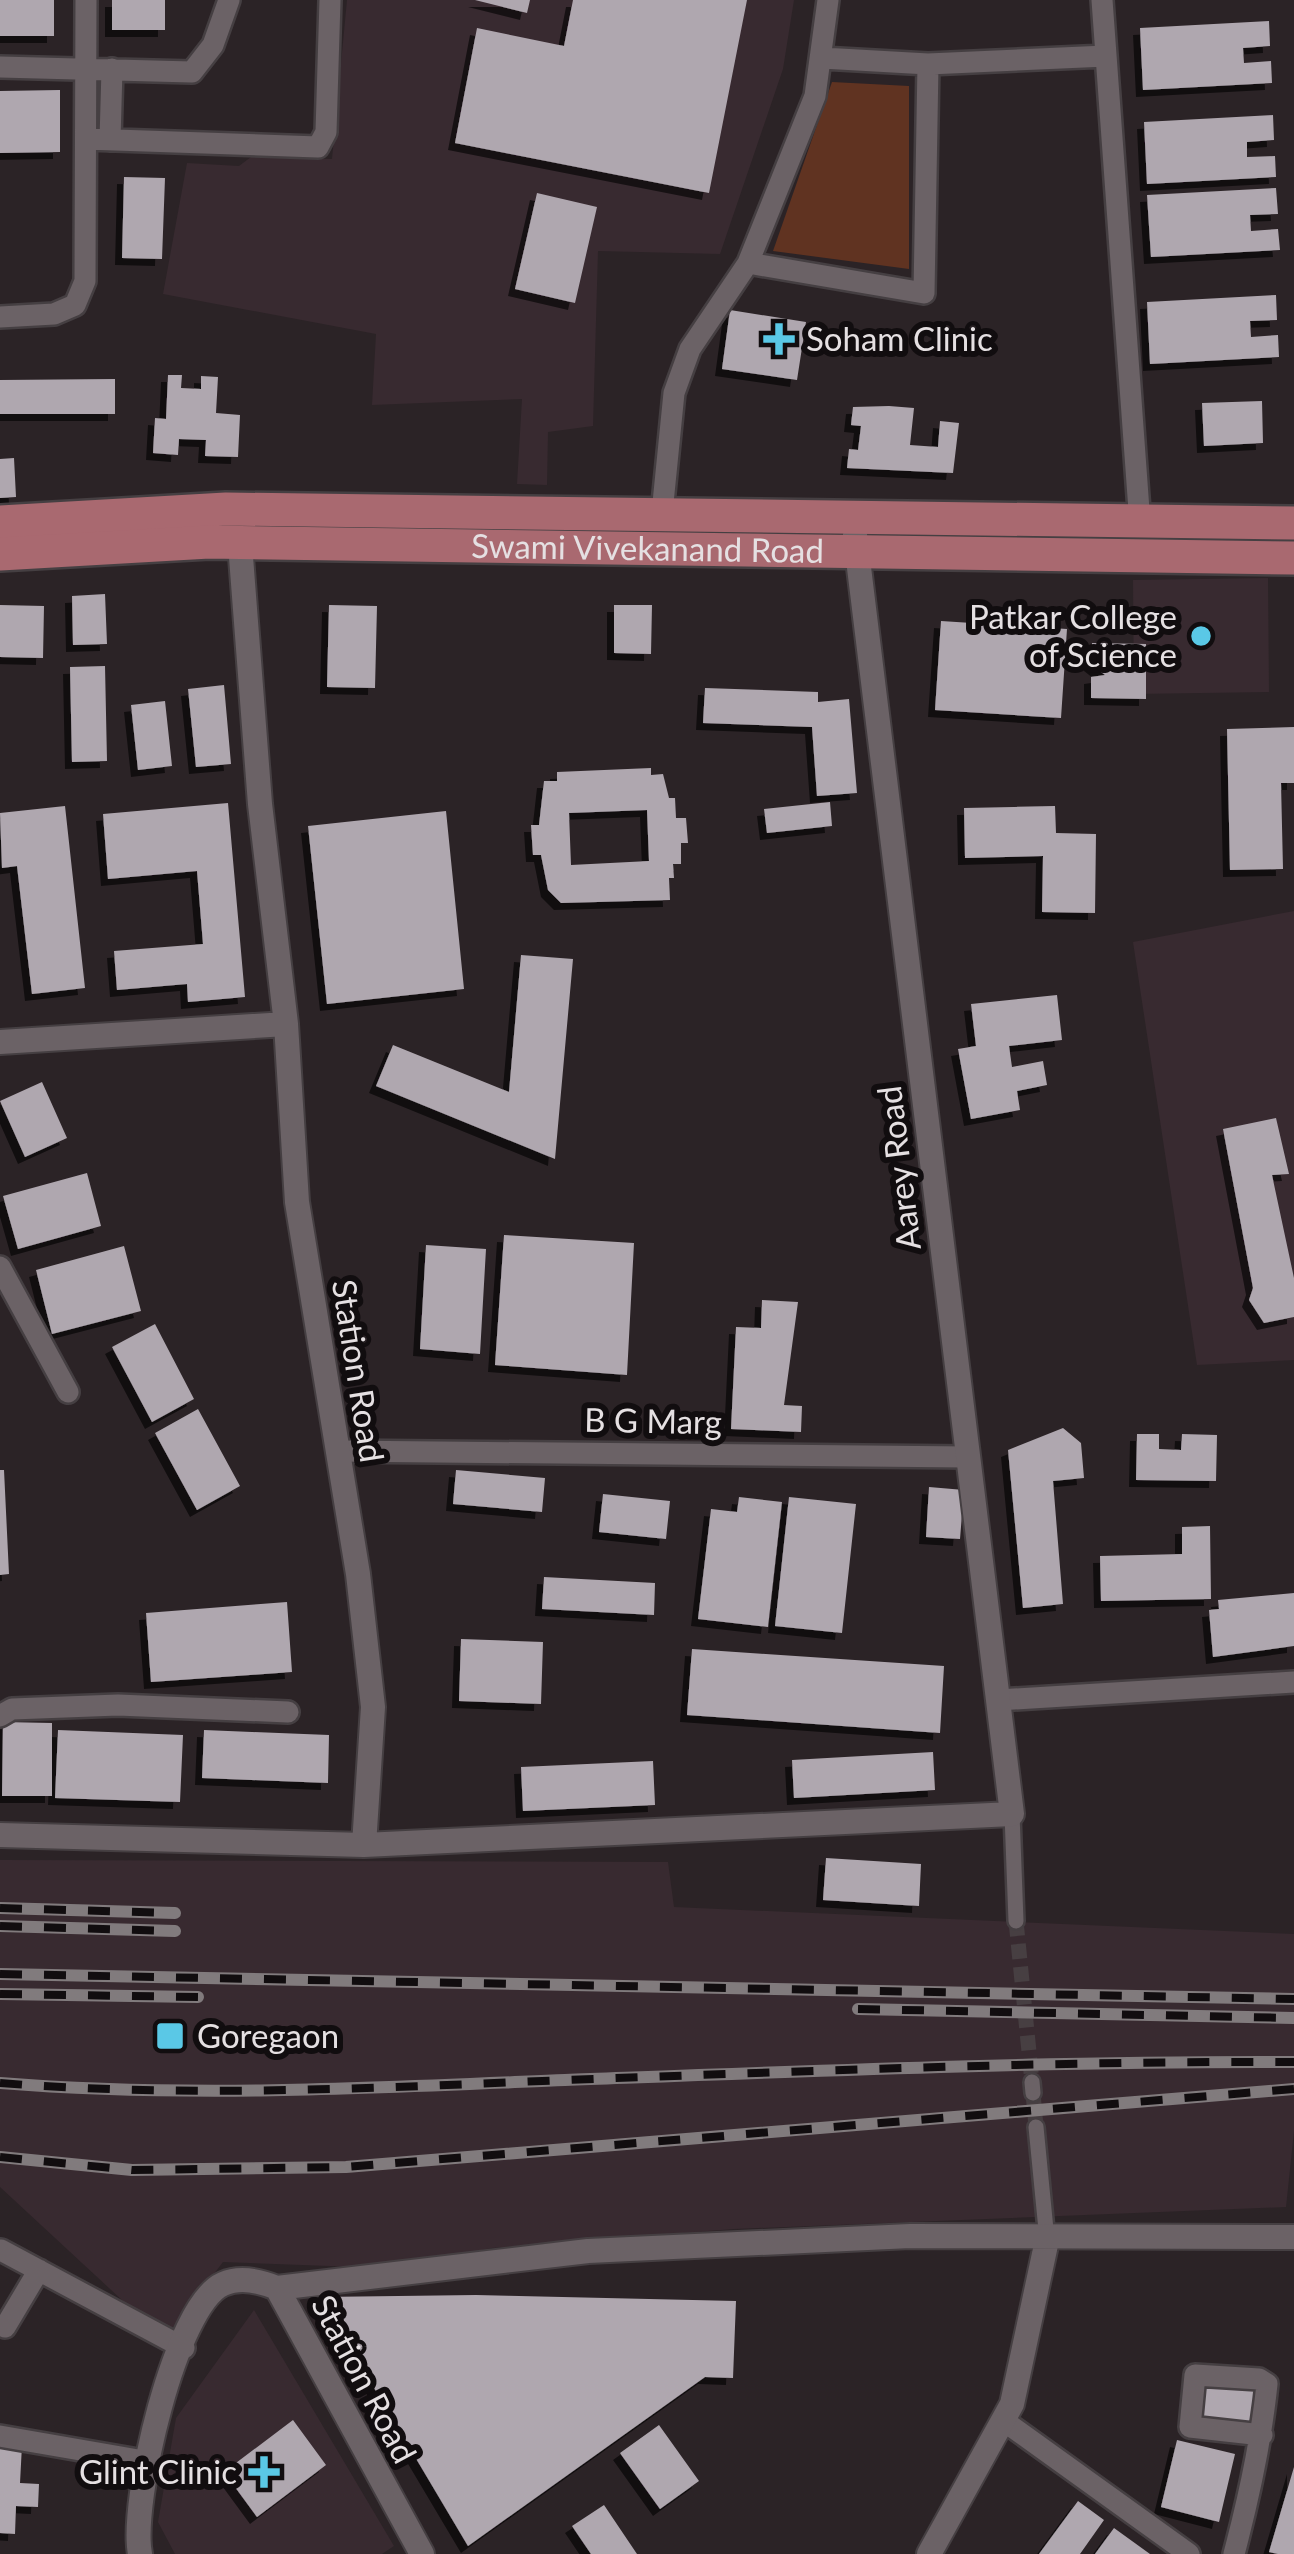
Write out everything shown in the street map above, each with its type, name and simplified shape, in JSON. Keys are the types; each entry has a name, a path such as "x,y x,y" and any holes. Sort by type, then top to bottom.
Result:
{"main road":[{"name":"Swami Vivekanand Road","path":"0,522 226,509 662,514 1144,559 1294,558"},
{"name":"Swami Vivekanand Road","path":"0,554 240,544 1294,523"}],"street":[{"path":"0,317 54,314 75,305 85,281 86,0"},
{"path":"0,67 192,72 213,45 229,0"},
{"path":"86,140 318,147 326,132 330,0"},
{"path":"662,514 674,393 690,349 748,263 815,95 828,0"},
{"path":"1102,0 1140,524"},
{"path":"822,58 928,64 1106,56"},
{"path":"748,263 924,293 928,64"},
{"path":"110,140 112,69"},
{"name":"Aarey Road","path":"854,532 1012,1814"},
{"name":"Station Road","path":"240,544 260,804 286,1024 297,1202 373,1707 364,1845"},
{"path":"0,1042 286,1024"},
{"path":"0,1267 68,1392"},
{"name":"B G Marg","path":"338,1451 968,1456"},
{"path":"998,1700 1294,1682"},
{"path":"0,1716 12,1708 118,1705 287,1712"},
{"path":"0,1835 364,1845 1012,1814 1016,1921"},
{"path":"929,2554 1012,2404 1047,2240 1036,2127"},
{"path":"277,2288 588,2251 910,2236 1047,2240 1294,2237"},
{"path":"1,2250 184,2348"},
{"path":"5,2326 39,2270"},
{"name":"Station Road","path":"140,2554 135,2528 155,2417 205,2301 220,2285 245,2279 277,2288 422,2554"},
{"path":"1004,2421 1189,2554"},
{"path":"1234,2554 1262,2435"},
{"path":"0,2436 144,2461"}],"shaded area":[{"path":"347,0 794,0 783,69 720,254 598,251 593,426 548,432 547,485 517,484 522,399 372,405 376,334 163,294 187,163 239,166 251,157 332,159"},
{"path":"832,82 909,86 909,269 773,251"},
{"name":"Patkar College of Science","path":"1268,578 1269,692 1134,694 1133,580"},
{"path":"1294,911 1294,1360 1197,1365 1133,942"},
{"path":"0,1860 668,1862 674,1907 1294,1934 1294,2131 1286,2207 734,2229 492,2248 385,2268 223,2262 164,2339 0,2187"},
{"path":"254,2310 394,2546 382,2554 175,2554 158,2522 176,2418"}],"building":[{"path":"0,0 54,0 54,36 0,36"},
{"path":"112,0 165,0 165,30 112,30"},
{"path":"475,0 530,0 527,13"},
{"path":"573,0 747,0 709,193 455,143 477,28 564,46"},
{"path":"1269,21 1270,46 1243,48 1244,63 1271,61 1272,83 1143,90 1140,28"},
{"path":"60,90 60,152 0,153 0,91"},
{"path":"1273,115 1274,140 1247,142 1247,157 1275,156 1276,177 1147,184 1144,122"},
{"path":"124,177 165,178 162,259 122,258"},
{"path":"1276,188 1278,214 1250,215 1251,231 1278,229 1280,250 1151,257 1147,195"},
{"path":"537,193 597,207 575,303 515,289"},
{"path":"1276,295 1277,320 1250,321 1251,337 1278,335 1279,357 1150,364 1147,302"},
{"path":"730,310 806,322 797,380 722,369"},
{"path":"168,375 182,375 181,388 201,389 201,376 218,377 216,413 240,415 238,457 205,456 206,440 179,439 178,455 153,453 155,418 166,419"},
{"path":"115,379 115,414 0,414 0,380"},
{"path":"1262,401 1263,443 1204,446 1202,403"},
{"path":"853,407 914,408 910,445 938,447 940,421 959,423 953,473 847,468 849,449 858,450 861,426 851,425"},
{"path":"14,458 16,497 0,498 0,459"},
{"path":"105,594 107,644 73,645 72,596"},
{"path":"0,605 44,606 43,658 0,657"},
{"path":"329,605 377,606 375,688 327,687"},
{"path":"614,605 652,605 651,654 614,653"},
{"path":"941,621 1067,629 1061,718 935,710"},
{"path":"1092,643 1146,644 1146,699 1091,698 1091,677 1105,675 1091,664"},
{"path":"105,666 107,761 72,762 70,667"},
{"path":"224,685 231,764 196,767 188,689"},
{"path":"705,688 818,692 818,702 849,699 857,793 817,796 812,727 703,723"},
{"path":"165,701 172,766 138,770 131,705"},
{"path":"1294,727 1294,783 1281,783 1283,869 1230,870 1227,729"},
{"path":"651,768 651,775 663,774 669,798 675,798 676,818 686,818 688,843 681,843 681,864 673,864 670,900 561,903 548,890 541,855 533,855 531,825 539,825 544,781 557,781 557,772","holes":["647,810 649,861 571,865 569,813"]},
{"path":"830,802 832,826 767,833 764,809"},
{"path":"228,803 245,997 188,1002 187,984 117,990 114,951 203,944 197,871 108,879 103,814"},
{"path":"65,806 85,988 32,994 17,866 2,868 0,813"},
{"path":"1055,806 1056,833 1096,834 1095,913 1042,912 1043,856 965,858 964,808"},
{"path":"446,811 464,989 327,1004 308,826"},
{"path":"521,955 573,959 555,1159 376,1086 393,1045 509,1092"},
{"path":"1057,995 1062,1040 1009,1046 1012,1067 1043,1061 1047,1085 1017,1091 1020,1110 971,1119 958,1049 976,1046 971,1004"},
{"path":"42,1082 67,1138 25,1157 0,1101"},
{"path":"1276,1118 1289,1174 1272,1175 1294,1278 1294,1317 1264,1323 1249,1300 1253,1288 1223,1129"},
{"path":"87,1173 101,1226 18,1249 3,1196"},
{"path":"504,1235 634,1243 627,1375 495,1365"},
{"path":"426,1245 486,1249 480,1354 420,1349"},
{"path":"124,1246 141,1311 52,1334 36,1270"},
{"path":"762,1300 798,1302 784,1405 802,1406 801,1432 731,1429 736,1327 761,1328"},
{"path":"155,1324 194,1399 152,1422 112,1347"},
{"path":"198,1409 240,1486 197,1510 155,1433"},
{"path":"1063,1428 1081,1443 1084,1478 1053,1481 1063,1604 1023,1608 1008,1450"},
{"path":"1137,1434 1159,1434 1159,1449 1181,1450 1182,1434 1217,1435 1216,1481 1136,1480"},
{"path":"0,1470 4,1470 9,1574 0,1575"},
{"path":"456,1470 545,1478 542,1512 453,1504"},
{"path":"929,1487 964,1490 960,1539 926,1537"},
{"path":"603,1494 670,1501 666,1539 599,1532"},
{"path":"739,1497 782,1502 768,1627 698,1619 711,1509 737,1512"},
{"path":"789,1497 856,1504 842,1633 775,1626"},
{"path":"1210,1526 1211,1599 1101,1601 1100,1556 1182,1554 1182,1527"},
{"path":"544,1577 655,1583 654,1615 542,1609"},
{"path":"1294,1593 1294,1646 1213,1657 1209,1610 1219,1609 1218,1600"},
{"path":"287,1602 292,1672 151,1682 146,1613"},
{"path":"461,1639 543,1642 541,1704 459,1701"},
{"path":"692,1649 944,1666 940,1733 687,1715"},
{"path":"3,1722 52,1723 52,1796 2,1796"},
{"path":"58,1730 183,1735 180,1802 55,1798"},
{"path":"204,1730 329,1735 328,1783 202,1778"},
{"path":"933,1752 935,1790 794,1798 792,1760"},
{"path":"653,1761 655,1805 523,1811 521,1767"},
{"path":"826,1858 921,1864 919,1906 823,1900"},
{"path":"320,2297 736,2301 733,2378 705,2377 468,2546"},
{"path":"1197,2382 1260,2389 1256,2428 1193,2422"},
{"path":"293,2420 326,2465 257,2517 224,2472"},
{"path":"659,2425 699,2481 660,2509 620,2453"},
{"path":"1177,2440 1235,2454 1219,2522 1161,2507"},
{"path":"0,2444 22,2445 20,2483 39,2484 38,2507 16,2506 15,2534 0,2533"},
{"path":"1294,2467 1294,2554 1269,2552"},
{"path":"1078,2501 1104,2520 1080,2554 1039,2554"},
{"path":"604,2505 637,2554 591,2554 572,2526"},
{"path":"1114,2528 1150,2554 1095,2554"}],"tunnel":[{"path":"1016,1921 1032,2082"},
{"path":"1033,2093 1036,2127"}],"railway":[{"path":"0,1908 175,1913"},
{"path":"0,1926 175,1931"},
{"path":"0,1974 1294,1999"},
{"path":"0,1994 198,1997"},
{"path":"858,2009 1294,2018"},
{"path":"0,2083 282,2090 930,2067 1294,2062"},
{"path":"0,2157 132,2170 346,2167 1294,2089"}],"place":[{"name":"Soham Clinic","path":"779,339"},
{"name":"Patkar College of Science","path":"1201,636"},
{"name":"Goregaon","path":"170,2036"},
{"name":"Glint Clinic","path":"264,2472"}]}
